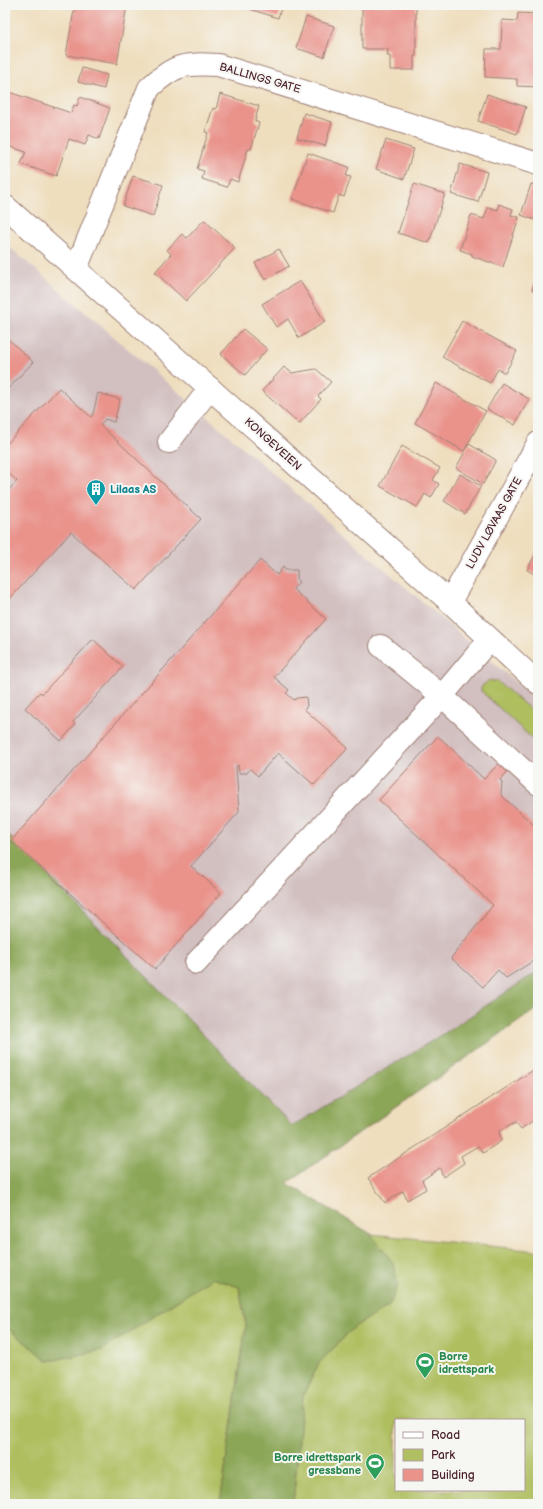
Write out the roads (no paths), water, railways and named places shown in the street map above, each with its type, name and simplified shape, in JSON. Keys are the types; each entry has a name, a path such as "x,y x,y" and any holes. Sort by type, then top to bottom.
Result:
{"street":[{"name":"BALLINGS GATE","path":"76,269 149,88 166,73 190,63 218,65 538,164"},
{"name":"KONGEVEIEN","path":"5,206 450,602 489,640 538,684"},
{"path":"168,442 210,388"},
{"name":"LUDV LØVAAS GATE","path":"450,602 538,443"},
{"path":"196,963 442,696 489,640"},
{"path":"381,646 442,696 538,784"}],"place":[{"name":"Lilaas AS","path":"96,506"},
{"name":"Borre idrettspark","path":"425,1379"},
{"name":"Borre idrettspark gressbane","path":"375,1480"}]}
